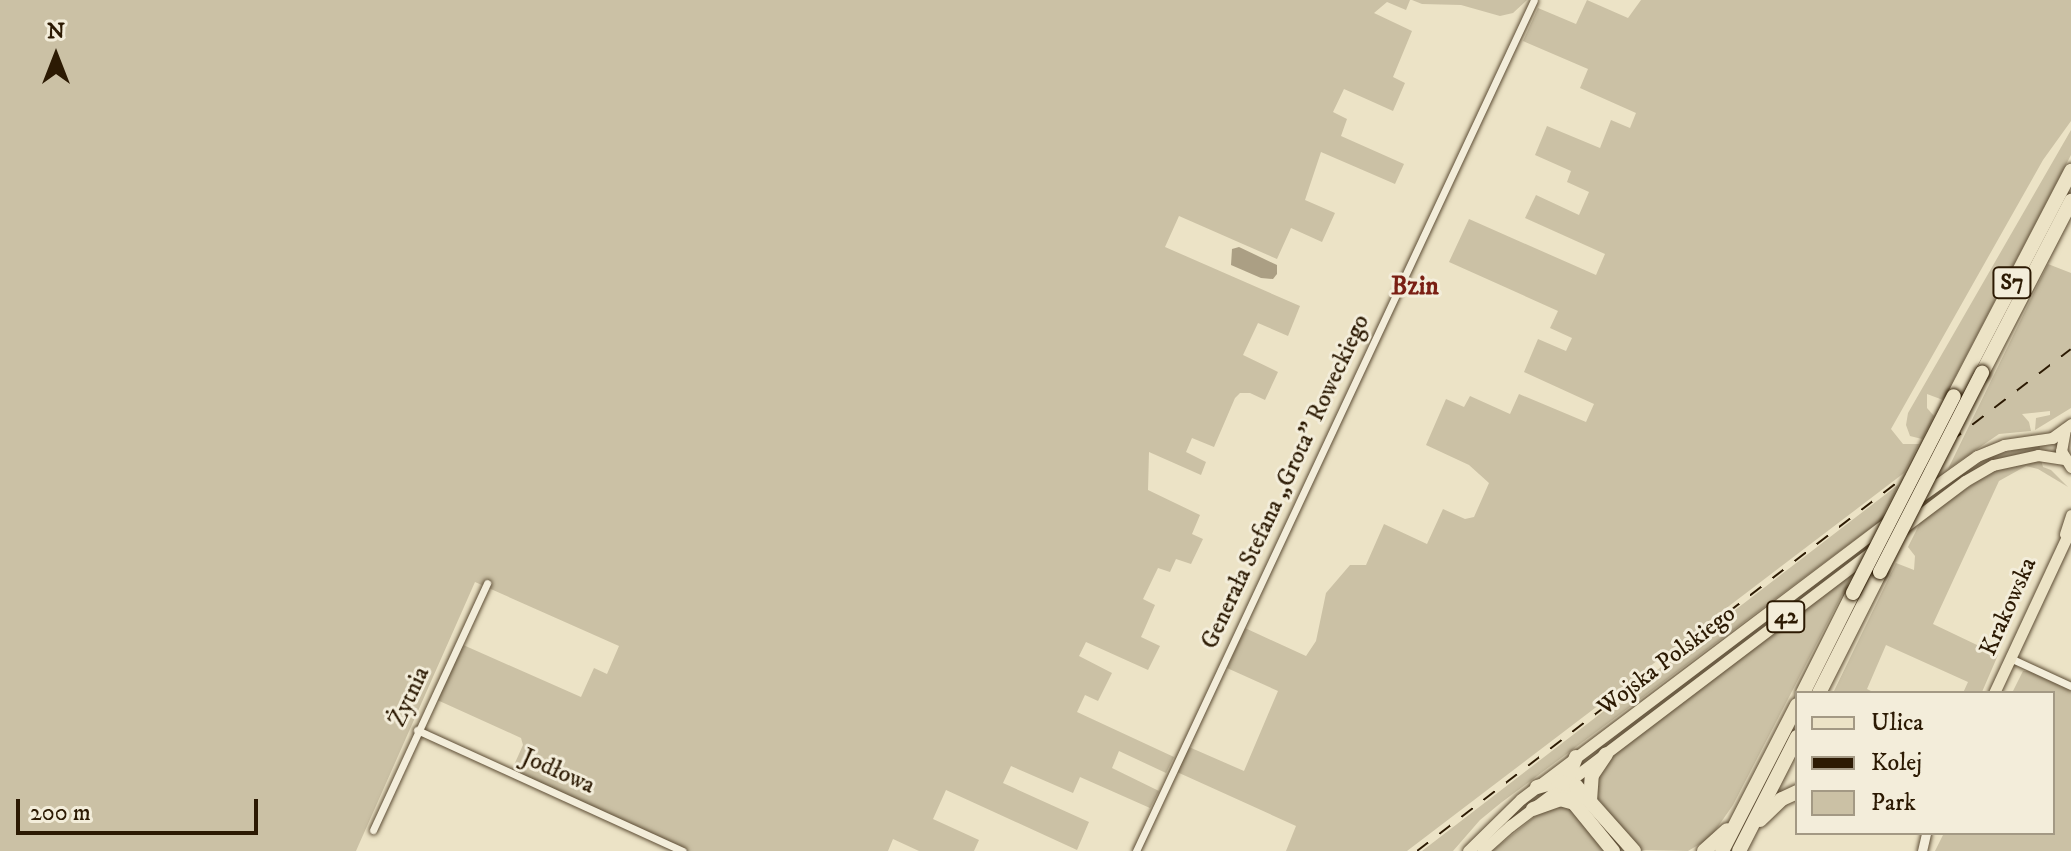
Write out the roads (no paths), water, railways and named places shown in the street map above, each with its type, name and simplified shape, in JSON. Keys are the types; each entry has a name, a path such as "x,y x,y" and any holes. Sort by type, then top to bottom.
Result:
{"highway":[{"name":"S7","path":"1804,691 2071,171"},
{"name":"S7","path":"1823,691 1880,572 2071,201"},
{"path":"1722,851 1795,709"},
{"path":"1739,851 1795,741"},
{"path":"1590,801 1592,775 1606,754"},
{"path":"1576,757 1566,783 1574,803 1613,851"},
{"path":"1537,787 1553,781 1576,786 1634,851"},
{"path":"1749,831 1777,803 1795,793"},
{"path":"1533,809 1560,799 1574,803"},
{"path":"1704,851 1721,837 1747,802"}],"main road":[{"name":"42","path":"2067,463 2061,446 2068,426"},
{"name":"Wojska Polskiego","path":"1468,851 1500,816 1537,787 1968,461 2004,445 2052,438 2068,426"},
{"name":"Wojska Polskiego","path":"1482,851 1566,783 1965,481 1993,465 2020,457 2046,454 2067,463"},
{"name":"Krakowska","path":"2064,539 2071,515"},
{"name":"Krakowska","path":"1995,691 2071,528"}],"street":[{"name":"Generała Stefana „Grota” Roweckiego","path":"1136,851 1534,0"},
{"name":"Żytnia","path":"373,830 487,583"},
{"path":"2010,658 2071,686"},
{"name":"Jodłowa","path":"417,730 683,851"}],"railway":[{"path":"1417,851 2071,349"}],"district":[{"name":"Bzin","path":"1415,287"}]}
